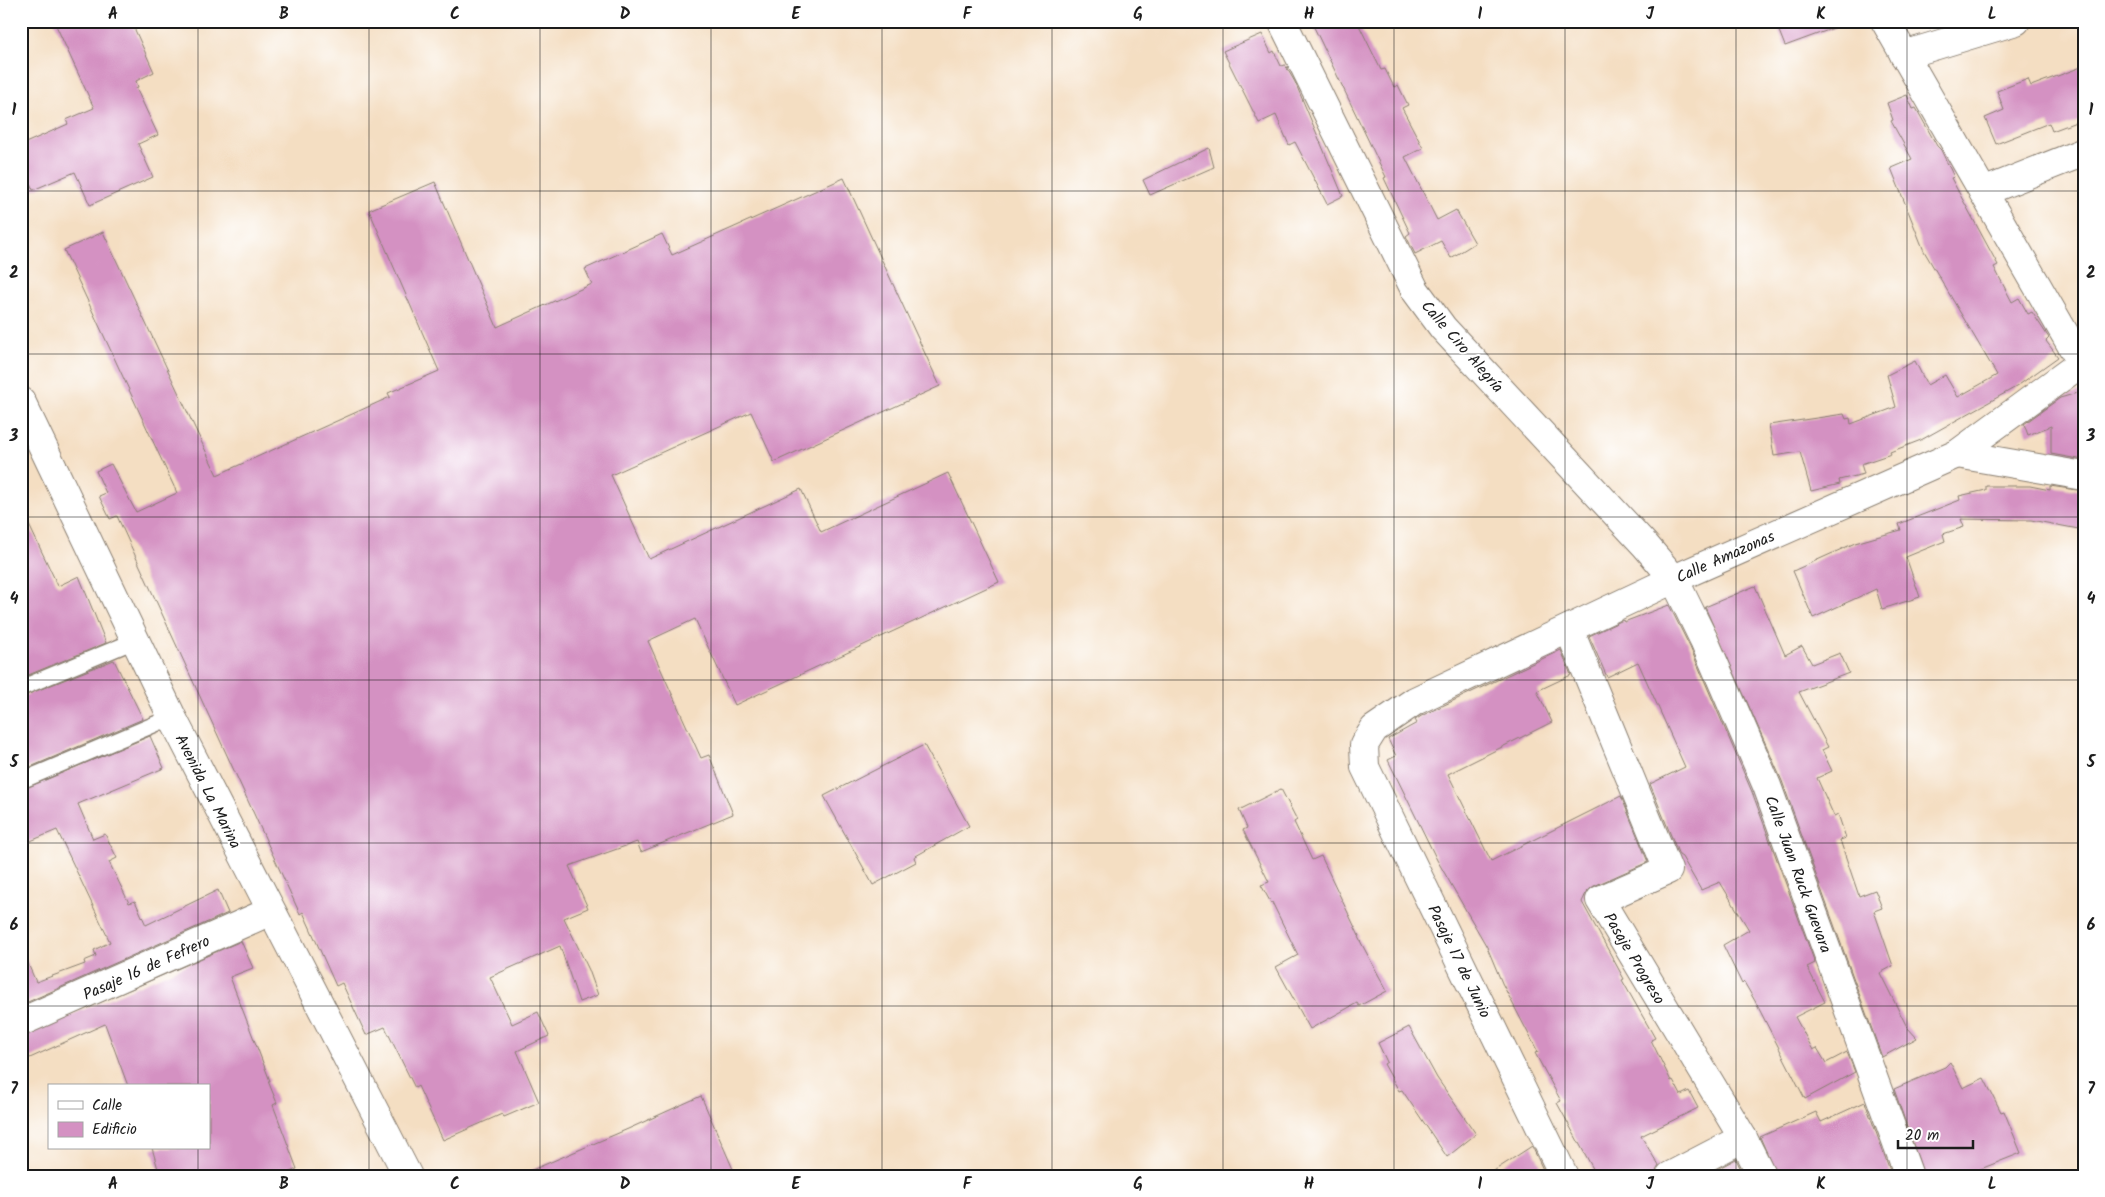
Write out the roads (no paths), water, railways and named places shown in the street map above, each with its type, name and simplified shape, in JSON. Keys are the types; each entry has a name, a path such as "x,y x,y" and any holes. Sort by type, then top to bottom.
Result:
{"street":[{"name":"Calle Ciro Alegría","path":"1282,21 1415,290 1443,328 1645,545 1674,579"},
{"path":"1885,21 2082,361"},
{"path":"1904,56 2016,21"},
{"path":"1983,192 2084,152"},
{"name":"Calle Amazonas","path":"1364,745 1374,728 1415,701 1674,579 1957,454 2082,361"},
{"name":"Avenida La Marina","path":"21,400 172,717 408,1176"},
{"path":"1957,454 2084,476"},
{"name":"Calle Juan Ruck Guevara","path":"1674,579 1704,640 1767,786 1909,1176"},
{"name":"Pasaje Progreso","path":"1569,629 1668,870 1600,900 1743,1138 1762,1176"},
{"name":"Pasaje 17 de Junio","path":"1364,745 1365,766 1564,1176"},
{"name":"Pasaje 16 de Fefrero","path":"21,1022 271,911"},
{"path":"1670,1176 1743,1138"}],"lane":[{"path":"21,688 134,640"},
{"path":"21,781 172,717"}]}
